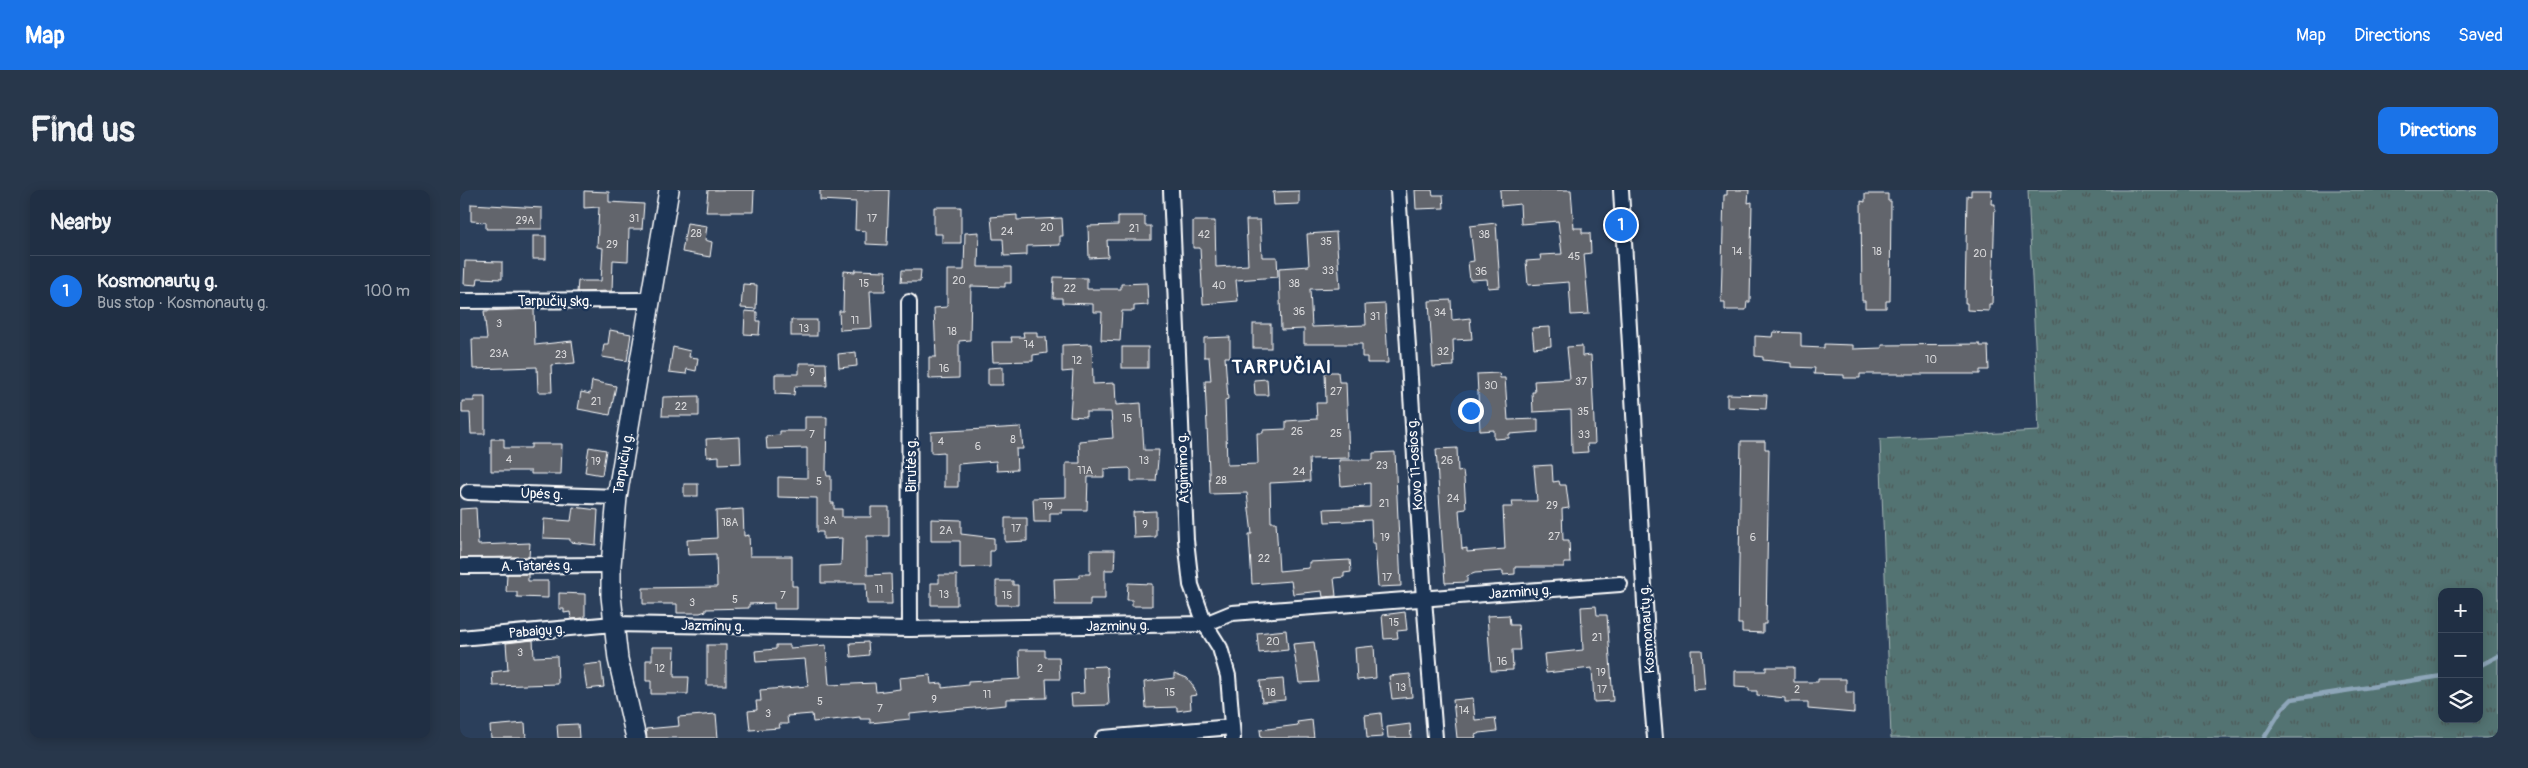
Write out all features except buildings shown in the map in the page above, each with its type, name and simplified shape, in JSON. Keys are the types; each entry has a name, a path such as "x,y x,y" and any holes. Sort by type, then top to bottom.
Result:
{"main road":[{"name":"Tarpučių g.","path":"636,738 618,659 613,624 611,565 617,497 669,190"}],"street":[{"name":"Atgimimo g.","path":"1171,190 1186,540 1191,585 1205,624 1220,648 1228,676 1233,732"},
{"name":"Kovo 11-osios g.","path":"1398,190 1424,598 1435,738"},
{"name":"Kosmonautų g.","path":"1621,190 1648,655 1655,738"},
{"name":"Tarpučių skg.","path":"460,301 650,300"},
{"name":"Birutės g.","path":"909,302 910,629"},
{"name":"Upės g.","path":"468,492 617,497"},
{"name":"A. Tatarės g.","path":"463,566 611,565"},
{"name":"Jazminų g.","path":"613,624 910,629 1205,624 1232,613 1620,584"},
{"name":"Pabaigų g.","path":"460,638 613,624"},
{"path":"1103,738 1233,732"}],"green space":[{"path":"2028,190 2498,190 2498,738 1891,738 1880,439 2039,431"}],"waterway":[{"path":"2483,664 2498,656"},
{"path":"2264,738 2282,709 2292,699 2438,677"}],"place":[{"name":"Kosmonautų g.","path":"1621,225"}],"district":[{"name":"TARPUČIAI","path":"1282,367"}]}
